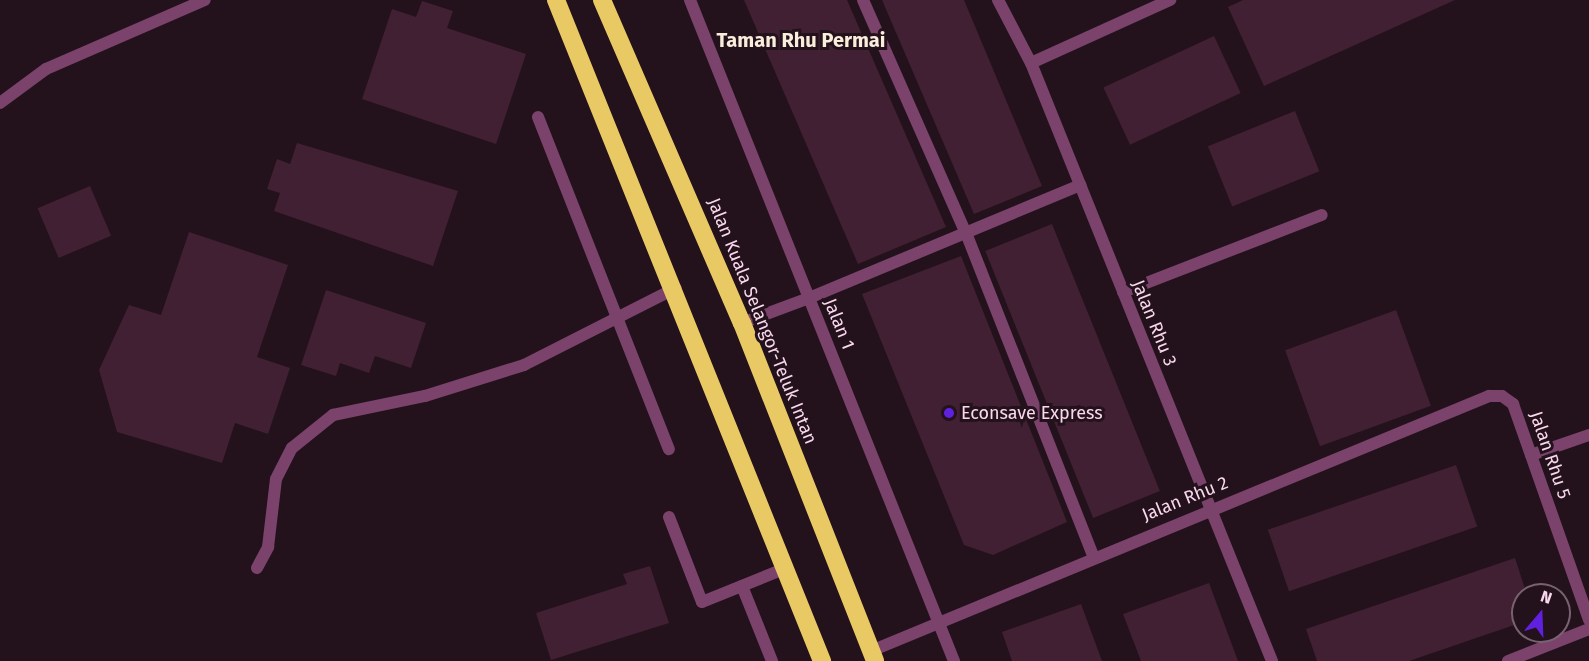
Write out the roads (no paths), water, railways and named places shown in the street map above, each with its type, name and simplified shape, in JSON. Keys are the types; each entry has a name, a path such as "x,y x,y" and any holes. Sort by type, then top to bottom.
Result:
{"highway":[{"path":"556,0 676,288 822,661"},
{"name":"Jalan Kuala Selangor-Teluk Intan","path":"602,0 742,323 873,656"}],"street":[{"path":"0,103 46,69 205,0"},
{"name":"Jalan 1","path":"690,0 954,661"},
{"path":"863,0 966,233 1093,556"},
{"name":"Jalan Rhu 3","path":"998,0 1031,63 1272,661"},
{"path":"1031,63 1170,0"},
{"path":"538,117 669,449"},
{"path":"742,323 809,298 1080,185"},
{"path":"1123,292 1322,215"},
{"path":"257,568 268,547 276,479 292,448 333,415 425,396 524,365 676,288"},
{"name":"Jalan Rhu 2","path":"873,656 938,620 1488,396 1502,396 1514,404"},
{"name":"Jalan Rhu 5","path":"1514,404 1589,620"},
{"path":"1531,455 1589,435"},
{"path":"669,517 702,602 786,568"},
{"path":"742,586 772,661"},
{"path":"1508,661 1589,629"}],"place":[{"name":"Econsave Express","path":"949,413"}],"district":[{"name":"Taman Rhu Permai","path":"801,40"}]}
